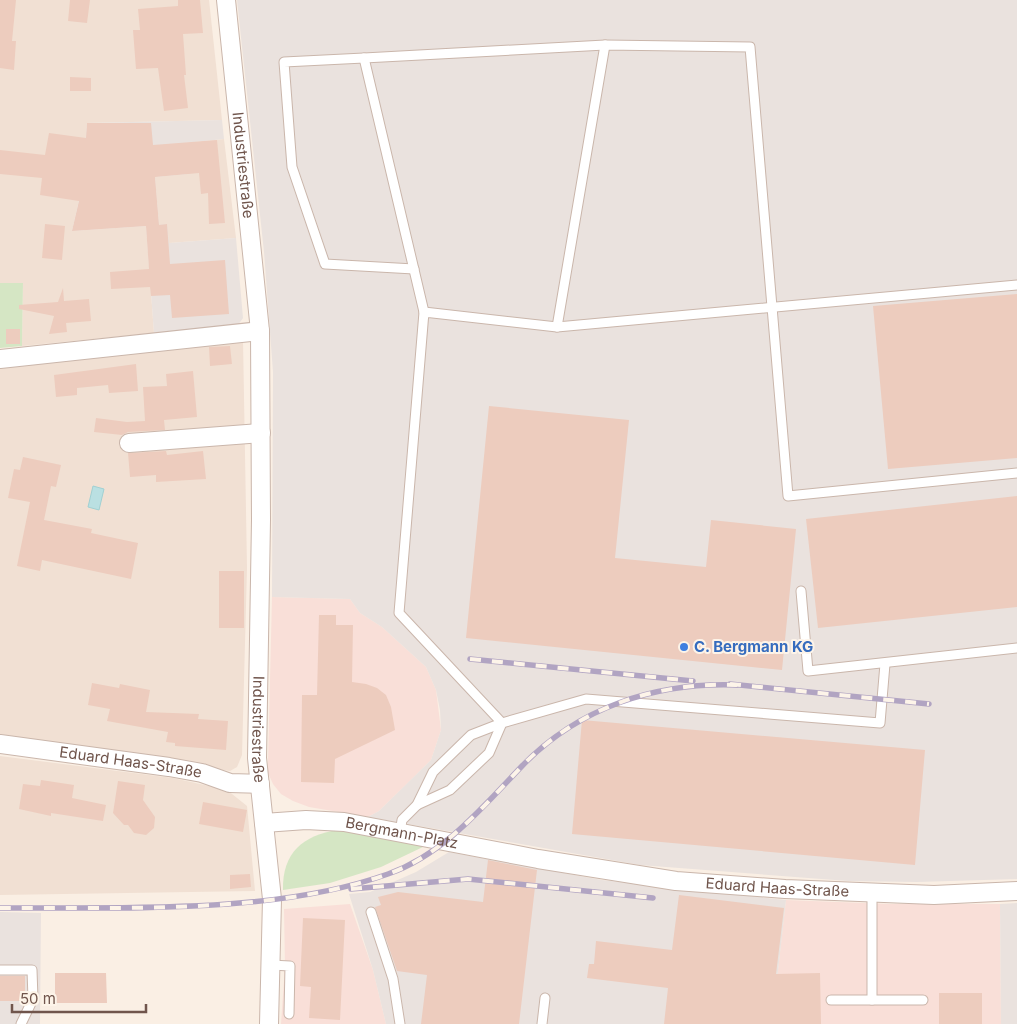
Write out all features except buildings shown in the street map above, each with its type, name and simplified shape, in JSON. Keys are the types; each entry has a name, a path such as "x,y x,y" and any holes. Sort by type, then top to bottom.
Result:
{"street":[{"name":"Industriestraße","path":"226,0 260,331 261,433 257,758 272,899 270,1024"},
{"path":"0,359 260,331"},
{"path":"128,443 261,433"},
{"name":"Eduard Haas-Straße","path":"0,744 169,767 202,773 230,783 260,784"},
{"name":"Bergmann-Platz","path":"264,823 306,820 344,822 538,859"},
{"name":"Eduard Haas-Straße","path":"538,859 676,881 934,895 1017,891"}],"lane":[{"path":"557,327 605,46"},
{"path":"414,269 325,264 292,167 284,62 605,46 750,47 788,496 1017,473"},
{"path":"364,58 424,312 399,613 502,722"},
{"path":"424,312 557,327 771,309 1017,285"},
{"path":"801,591 808,672 1017,648"},
{"path":"400,833 402,820 417,805 433,772 471,734 502,722 586,699 880,723 885,664"},
{"path":"417,805 450,790 483,758 488,753 502,722"},
{"path":"872,892 872,1000"},
{"path":"371,912 393,979 400,1024"},
{"path":"271,965 290,966 289,1014"},
{"path":"0,970 32,970 33,999 21,1024"},
{"path":"542,1024 545,998"},
{"path":"831,1000 922,1000"}],"shaded area":[{"path":"0,0 209,0 222,120 87,123 82,187 72,231 146,226 154,333 22,346 23,283 0,283"},
{"path":"237,0 1017,0 1017,879 917,882 848,881 640,865 368,817 379,811 431,760 441,730 440,710 436,690 426,667 382,627 360,613 350,599 272,597 273,372 264,252"},
{"path":"222,120 224,139 185,143 188,174 155,177 159,225 167,224 169,243 236,238 243,318 238,325 154,333 146,226 72,231 82,187 87,123"},
{"path":"224,139 236,238 169,243 159,225 155,177 187,174 185,143"},
{"path":"243,340 247,568 242,755 237,767 230,771 0,734 0,363"},
{"path":"272,597 350,599 360,613 382,627 426,667 436,690 441,730 431,760 379,811 368,817 309,807 293,801 281,794 273,784 268,773"},
{"path":"0,756 173,778 227,790 247,806 255,891 0,895"},
{"path":"449,852 602,880 786,900 772,1024 386,1024 373,970 349,894 370,892 416,872"},
{"path":"786,900 890,904 1000,904 1001,1024 772,1024"},
{"path":"1017,903 1017,1024 1001,1024 1000,904"},
{"path":"350,904 373,970 386,1024 281,1024 285,966 284,909"},
{"path":"0,912 41,913 40,1024 0,1024"}],"green space":[{"path":"0,283 23,283 22,346 0,348"},
{"path":"338,830 425,846 381,867 330,883 283,890 286,866 297,848 314,836"}],"water":[{"path":"93,486 104,489 99,510 88,507"}],"railway":[{"path":"470,659 693,681"},
{"path":"730,684 929,704"},
{"path":"0,908 146,908 247,903 343,887 388,874 427,855 444,842 477,813 544,745 568,728 620,702 648,694 677,688 737,685"},
{"path":"351,889 468,879 653,898"}],"place":[{"name":"C. Bergmann KG","path":"684,647"}]}
